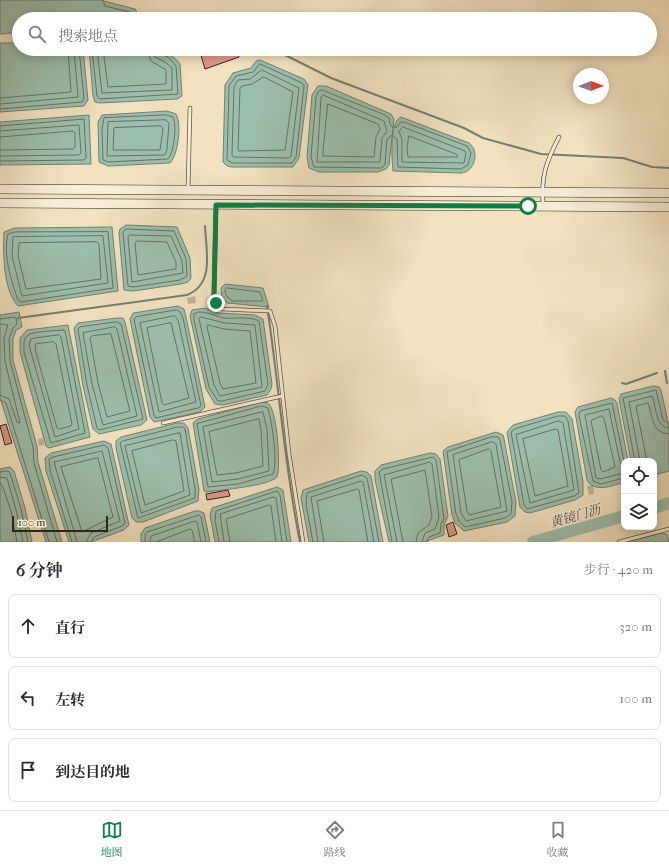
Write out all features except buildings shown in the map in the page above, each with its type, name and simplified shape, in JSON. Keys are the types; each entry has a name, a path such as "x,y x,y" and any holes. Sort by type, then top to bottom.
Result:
{"main road":[{"path":"0,189 669,193"},
{"path":"0,203 669,207"}],"lane":[{"path":"188,191 190,108"},
{"path":"543,206 542,179 547,162 558,137"},
{"path":"216,205 214,295 216,303 223,309 270,311 275,326 289,454 303,542"},
{"path":"163,423 282,396"},
{"path":"619,542 669,529"}],"water":[{"path":"0,0 100,0 135,9 137,12 12,12 12,33 0,34"},
{"path":"0,43 12,43 12,56 84,56 88,100 84,106 0,112"},
{"path":"90,56 171,56 180,64 182,96 177,99 100,103 95,102 93,96"},
{"path":"260,60 304,79 308,85 299,158 293,167 232,167 227,166 223,162 225,85 233,73 251,68 256,61"},
{"path":"318,86 326,86 391,114 394,119 389,165 386,169 378,172 319,172 309,168 307,157 312,95"},
{"path":"167,111 176,114 179,125 177,147 170,163 108,166 99,162 98,122 102,115"},
{"path":"89,115 91,164 0,165 0,122"},
{"path":"401,117 469,143 475,156 473,165 466,172 461,173 393,171 393,133 397,120"},
{"path":"126,225 177,227 190,258 191,278 188,282 133,291 124,290 119,233 120,229"},
{"path":"112,227 118,291 18,306 9,291 5,271 4,232 15,228"},
{"path":"225,284 263,288 269,307 227,303 222,298 221,288"},
{"path":"178,306 184,309 205,407 200,412 154,422 150,417 130,319 133,313"},
{"path":"205,308 218,313 255,315 263,319 272,384 267,395 223,405 215,404 206,389 190,316 192,310"},
{"path":"19,312 22,327 16,330 13,339 13,360 37,446 38,462 62,542 46,542 0,398 0,315"},
{"path":"123,318 125,322 147,420 141,425 99,434 93,429 83,386 74,328 78,323"},
{"path":"68,325 90,437 49,448 46,446 20,352 20,338 27,330"},
{"path":"653,386 659,387 661,390 669,427 669,471 657,474 657,458 630,458 619,399 621,394"},
{"path":"611,398 617,403 627,458 621,458 621,483 609,487 599,487 590,484 587,480 575,412 578,407"},
{"path":"261,402 268,403 274,416 279,462 277,477 255,485 233,489 204,491 193,423 198,419"},
{"path":"558,412 566,412 572,419 583,482 583,495 575,500 530,513 525,512 520,507 507,432 513,425"},
{"path":"177,423 184,423 188,428 199,489 198,501 143,522 136,522 132,518 116,448 116,441 121,437"},
{"path":"496,432 503,435 504,439 516,502 515,516 507,522 464,531 455,523 452,515 443,451 448,447"},
{"path":"104,441 111,444 129,525 124,530 91,542 69,542 46,471 45,458 51,453"},
{"path":"430,453 436,454 440,459 448,516 444,525 444,535 424,542 389,542 375,480 375,471 381,465"},
{"path":"10,467 14,471 25,508 32,542 0,542 0,469"},
{"path":"361,471 367,472 371,476 383,542 309,542 301,498 303,490"},
{"path":"277,487 283,490 291,542 215,542 210,515 212,508"},
{"path":"195,511 204,513 210,542 141,542 141,534 145,528"},
{"path":"661,533 667,534 669,542 627,542"}],"waterway":[{"path":"287,56 331,78 464,128 483,138 541,154 623,158 652,167 669,168"},
{"path":"18,318 187,295 196,290 202,283 205,275 207,266 205,226"},
{"path":"267,306 294,513 300,542"},
{"path":"665,371 667,383"},
{"path":"622,383 626,384 657,373"},
{"name":"黄镜门沥","path":"657,507 669,503"},
{"name":"黄镜门沥","path":"533,542 621,517"}],"route":[{"path":"216,303 214,295 216,205 528,206"}]}
